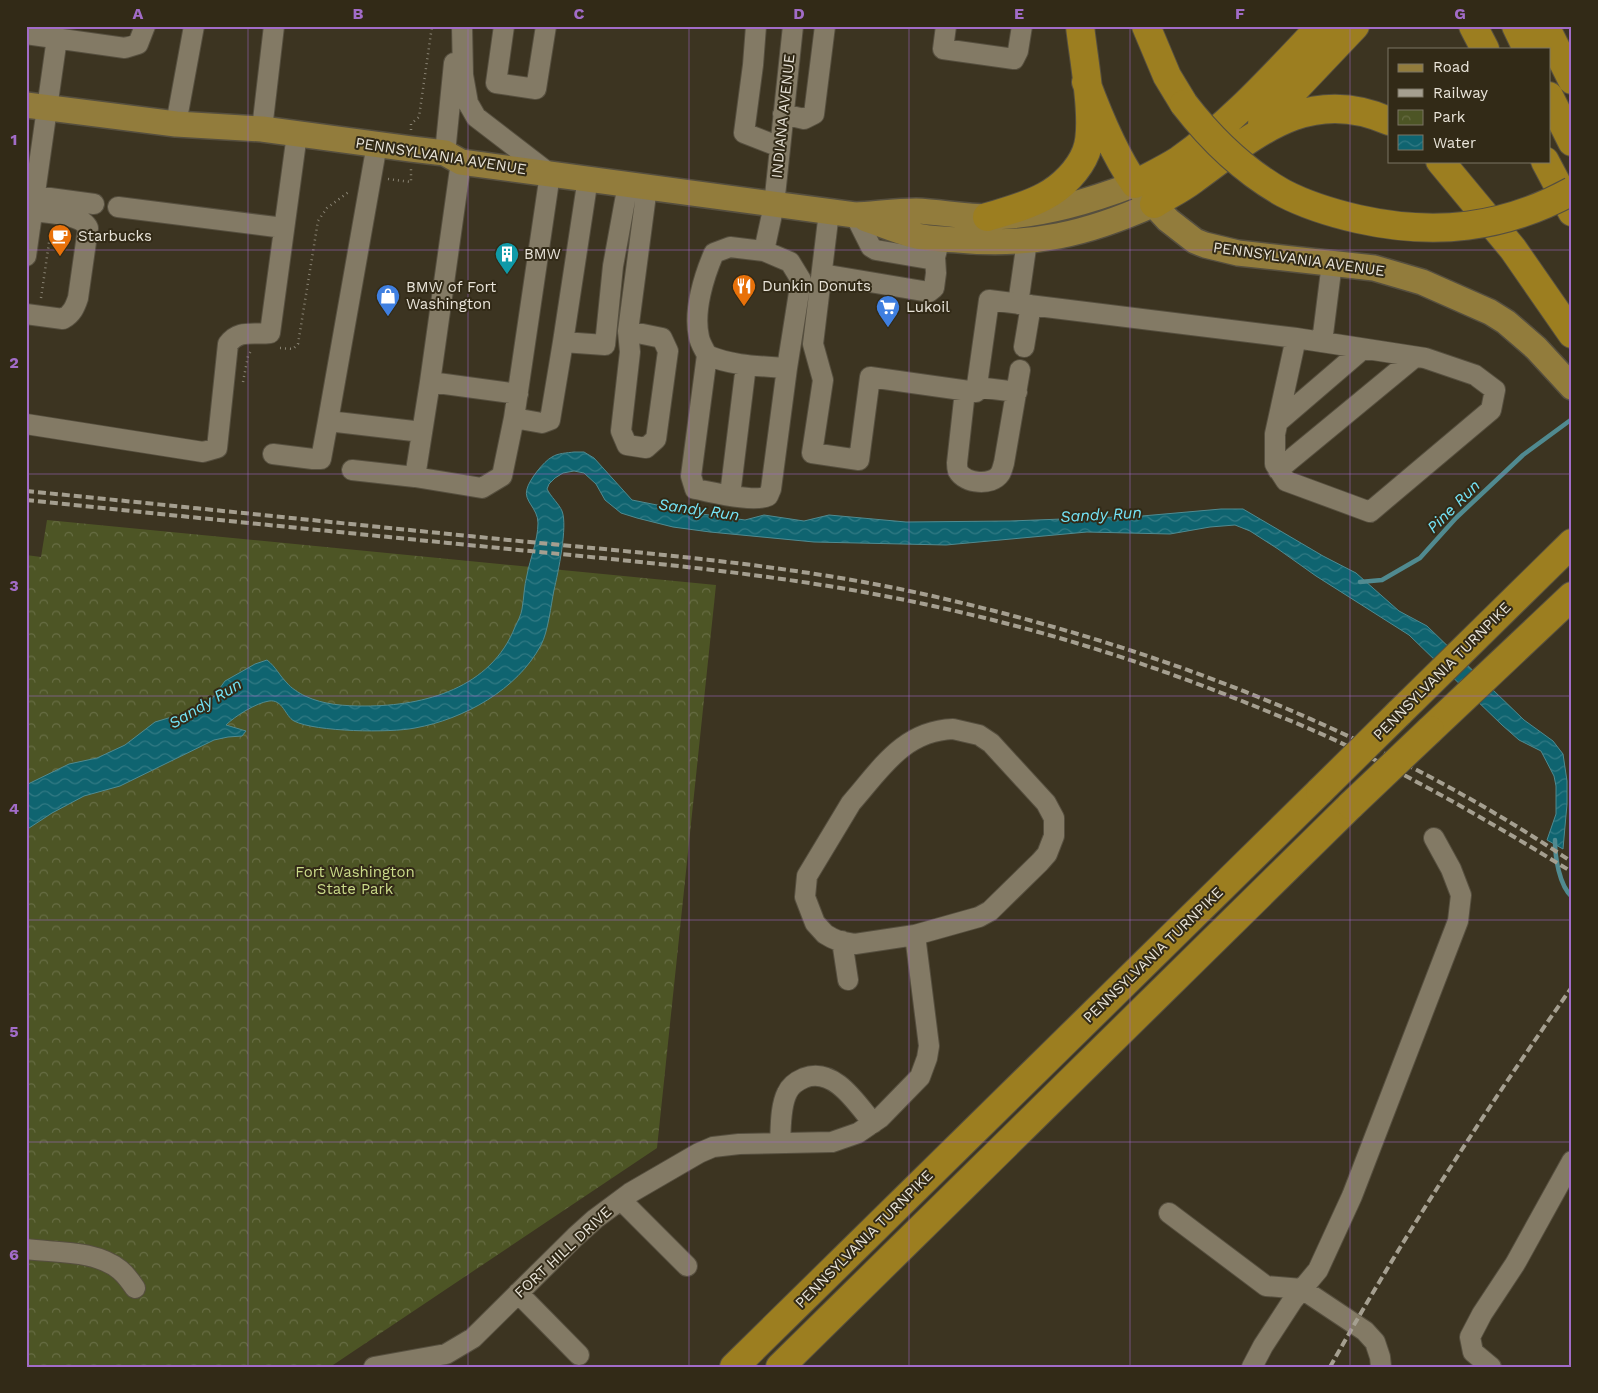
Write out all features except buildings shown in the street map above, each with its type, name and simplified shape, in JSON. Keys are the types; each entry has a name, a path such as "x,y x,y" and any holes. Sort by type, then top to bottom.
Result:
{"highway":[{"path":"987,217 1026,205 1048,195 1064,182 1077,167 1087,151 1090,132 1090,106 1080,26"},
{"path":"1146,26 1167,76 1200,126 1242,165 1270,185 1313,206 1366,221 1420,228 1455,228 1520,215 1572,191"},
{"path":"1086,82 1095,106 1125,169 1135,184 1177,161 1199,145 1257,92 1321,26"},
{"path":"1235,149 1355,26"},
{"path":"1473,26 1484,48"},
{"path":"1488,26 1499,48"},
{"path":"1516,26 1527,48"},
{"path":"1545,26 1572,80"},
{"path":"1550,98 1572,142"},
{"path":"1154,204 1191,181 1235,149 1292,116 1313,110 1348,108 1369,113 1388,121"},
{"path":"1550,158 1572,204"},
{"path":"1441,162 1513,249 1572,334"},
{"path":"1546,162 1572,212"},
{"name":"PENNSYLVANIA TURNPIKE","path":"734,1367 1572,543"},
{"name":"PENNSYLVANIA TURNPIKE","path":"780,1367 1351,806 1572,596"}],"main road":[{"name":"PENNSYLVANIA AVENUE","path":"37,106 176,124 262,129 377,144 550,174 855,215 916,211 969,217 987,217 1050,210 1079,203 1135,184 1181,231 1195,241 1205,245 1238,253 1374,268 1402,275 1444,291 1490,312 1506,322 1536,348 1572,387"},
{"name":"PENNSYLVANIA AVENUE","path":"855,215 913,235 937,248 992,242 1026,241 1084,231 1125,217 1154,204"}],"street":[{"path":"26,34 125,48 138,44 144,26"},
{"path":"176,124 194,26"},
{"path":"262,129 274,26"},
{"path":"415,477 430,382 453,158 458,26"},
{"path":"352,470 415,477 482,488 502,476 518,394 550,174 476,117 468,103 463,76 462,26"},
{"path":"504,26 496,83 536,89 546,26"},
{"path":"756,26 744,133 780,147"},
{"name":"INDIANA AVENUE","path":"764,251 774,205 793,26"},
{"path":"784,114 804,119 814,114 825,26"},
{"path":"946,26 943,49 1014,59 1018,51 1022,26"},
{"path":"26,256 34,203 33,154 37,106 57,38"},
{"path":"26,424 203,452 217,448 228,344 233,337 239,334 270,334 297,134"},
{"path":"273,454 313,460 321,459 377,144"},
{"path":"514,418 542,423 550,420 588,178"},
{"path":"563,342 605,345 613,266 637,186"},
{"path":"628,331 662,338 668,351 656,439 646,448 627,445 621,431 630,352 628,331 637,186"},
{"path":"34,203 94,204"},
{"path":"33,309 63,319 74,309 78,298 88,228 82,220 34,203"},
{"path":"118,207 284,228"},
{"path":"829,212 813,344 823,380 812,453 859,460 870,377 971,389 1017,392"},
{"path":"1024,347 1026,241"},
{"path":"730,247 764,251 790,262 801,280 771,489 768,496 761,499 730,496 695,489 691,476 707,354 699,337 698,313 706,271 714,253 730,247"},
{"path":"822,274 929,292 934,288 937,248"},
{"path":"1322,342 1332,263"},
{"path":"1020,370 1004,463 1000,475 990,481 975,482 963,477 958,471 957,463 989,300 1296,338 1425,358 1476,375 1495,390 1491,410 1370,512 1286,482 1275,464 1275,434 1296,338"},
{"path":"1278,422 1363,349"},
{"path":"707,354 720,360 746,365 787,368"},
{"path":"1278,470 1415,357"},
{"path":"730,496 746,365"},
{"path":"430,382 518,394"},
{"path":"328,421 422,432"},
{"path":"953,729 979,735 991,742 1046,803 1054,818 1054,836 1047,854 990,911 968,921 915,935 856,944 842,942 825,934 815,923 805,897 805,886 807,876 851,803 898,750 926,733 953,729"},
{"path":"1252,1367 1263,1346 1293,1300 1318,1270 1352,1196 1458,921 1461,895 1451,869 1434,838"},
{"name":"FORT HILL DRIVE","path":"374,1367 446,1354 455,1350 473,1338 595,1219 621,1200 698,1153 713,1147 739,1144 832,1142 858,1133 873,1123 920,1077 927,1058 929,1046 915,935"},
{"path":"842,942 848,980"},
{"path":"780,1143 784,1102 787,1094 795,1083 814,1076 828,1079 844,1089 873,1123"},
{"path":"1490,1367 1473,1352 1470,1337 1482,1314 1515,1264 1572,1161"},
{"path":"621,1200 687,1266"},
{"path":"1169,1213 1266,1286 1302,1289 1365,1331 1375,1342 1381,1367"},
{"path":"26,1249 85,1256 103,1261 119,1269 136,1288"},
{"path":"518,1293 579,1355"}],"path":[{"path":"411,124 418,117 432,26"},
{"path":"33,309 51,229"}],"green space":[{"name":"Fort Washington State Park","path":"47,520 716,585 657,1148 330,1367 26,1367 26,555 41,557"}],"water":[{"path":"584,452 594,458 632,500 702,514 745,520 764,515 804,521 829,515 906,522 1010,521 1142,516 1221,509 1243,509 1356,573 1399,611 1427,626 1524,720 1553,741 1563,754 1567,781 1563,849 1547,840 1556,814 1556,786 1554,776 1541,751 1519,740 1409,635 1316,576 1250,531 1235,525 1170,534 1087,532 946,545 814,542 673,527 637,518 621,513 605,500 596,484 584,473 574,471 563,473 555,478 547,489 562,511 564,527 560,561 546,633 531,661 504,689 470,710 452,718 415,728 389,731 335,729 304,725 291,719 278,703 274,701 264,702 246,710 226,725 246,731 242,736 214,740 120,786 84,796 52,813 26,830 26,785 69,764 97,758 125,745 155,722 190,713 209,703 225,681 255,664 267,660 293,689 312,699 342,705 388,705 410,702 454,689 473,679 490,665 504,648 521,614 526,579 538,529 536,513 526,493 528,485 537,471 549,459 563,453"}],"waterway":[{"name":"Pine Run","path":"1360,582 1382,580 1420,558 1456,518 1523,455 1572,419"},
{"name":"Sandy Run","path":"1555,840 1561,878 1572,897"}],"railway":[{"path":"26,491 726,562 834,577 941,598 1107,643 1188,670 1268,701 1347,736 1424,774 1499,816 1572,862"},
{"path":"26,500 722,571 881,595 973,615 1128,659 1204,686 1303,726 1339,742 1428,788 1486,820 1572,872"},
{"path":"1330,1367 1446,1174 1572,987"}],"place":[{"name":"Starbucks","path":"60,257"},
{"name":"BMW","path":"507,275"},
{"name":"Dunkin Donuts","path":"744,307"},
{"name":"BMW of Fort Washington","path":"388,317"},
{"name":"Lukoil","path":"888,328"}]}
